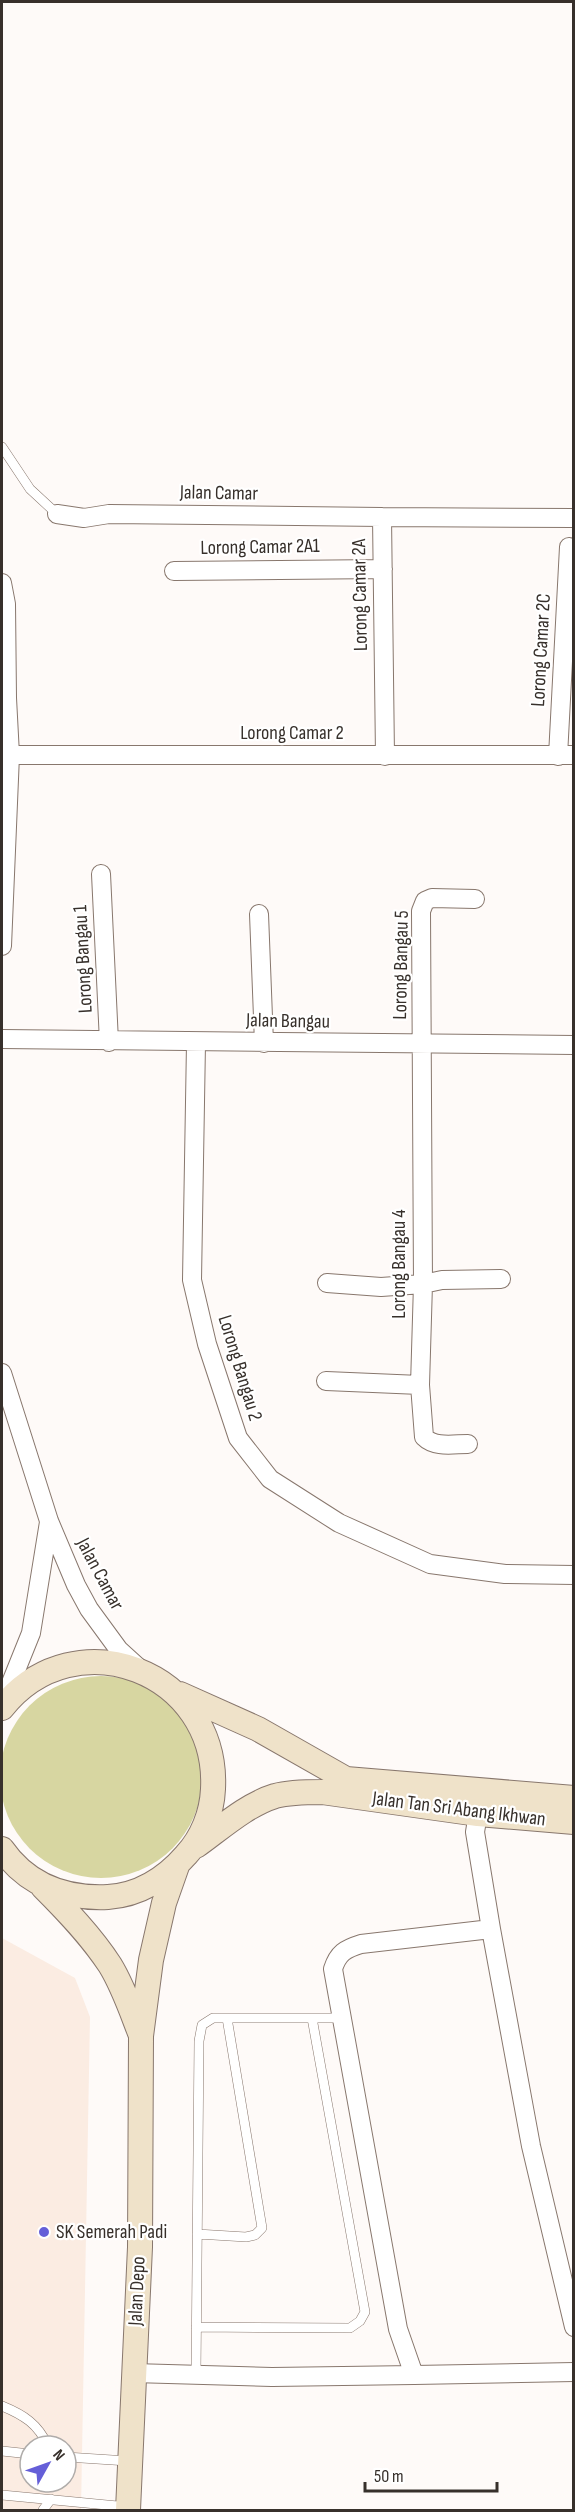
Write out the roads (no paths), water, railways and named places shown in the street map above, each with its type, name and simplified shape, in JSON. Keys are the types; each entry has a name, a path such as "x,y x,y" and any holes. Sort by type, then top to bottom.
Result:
{"street":[{"name":"Jalan Camar","path":"57,514 84,518 109,514 382,517"},
{"name":"Lorong Camar 2A","path":"385,756 382,517 573,518"},
{"name":"Lorong Camar 2C","path":"566,755 568,548"},
{"name":"Lorong Camar 2A1","path":"174,571 382,569"},
{"path":"2,583 6,604 4,698 10,754 2,946"},
{"name":"Lorong Camar 2","path":"10,754 566,755"},
{"name":"Lorong Bangau 1","path":"101,874 109,1042"},
{"name":"Lorong Bangau 5","path":"422,1045 421,911 424,901 432,898 475,899"},
{"path":"260,914 264,1043"},
{"name":"Jalan Bangau","path":"2,1039 196,1043 573,1045"},
{"name":"Lorong Bangau 2","path":"196,1043 192,1280 207,1344 238,1438 270,1479 339,1523 430,1564 505,1574 573,1575"},
{"name":"Lorong Bangau 4","path":"422,1045 423,1284 420,1385 424,1437 429,1442 437,1444 468,1444"},
{"path":"327,1283 381,1287 423,1284 442,1280 501,1280"},
{"path":"326,1382 420,1385"},
{"name":"Jalan Camar","path":"3,1384 49,1521 89,1609 119,1650 141,1671"},
{"name":"Jalan Camar","path":"2,1707 31,1633 49,1521"},
{"path":"2,1707 24,1686 40,1675 70,1664 105,1662 141,1671 172,1690 258,1729 345,1787"},
{"path":"141,2036 154,1943 184,1858 205,1824 213,1796 212,1757 205,1736 195,1717 172,1690"},
{"path":"41,1886 79,1896 112,1896 149,1885 249,1809 276,1796 322,1792 345,1787"},
{"name":"Jalan Tan Sri Abang Ikhwan","path":"345,1787 573,1798"},
{"name":"Jalan Tan Sri Abang Ikhwan","path":"345,1787 478,1814 573,1822"},
{"path":"478,1814 475,1832 490,1929 531,2146 573,2327"},
{"path":"2,1849 18,1867 70,1914 111,1966 124,1990 141,2036"},
{"path":"414,2374 398,2330 333,1969 336,1958 344,1950 361,1944 490,1929"},
{"name":"Jalan Depo","path":"128,2509 128,2461 140,2247 141,2036"},
{"path":"133,2373 335,2378 414,2374 573,2372"}],"lane":[{"path":"2,447 30,489 57,514"},
{"path":"196,2375 199,2042 202,2025 213,2018 342,2018"},
{"path":"197,2234 246,2237 255,2235 262,2228 227,2018"},
{"path":"196,2327 350,2328 360,2321 364,2312 312,2018"},
{"path":"2,2406 23,2415 42,2434"},
{"path":"2,2451 18,2453"},
{"path":"78,2458 128,2461"},
{"path":"2,2495 128,2509"},
{"path":"43,2511 51,2499"}],"place":[{"name":"SK Semerah Padi","path":"44,2232"}]}
